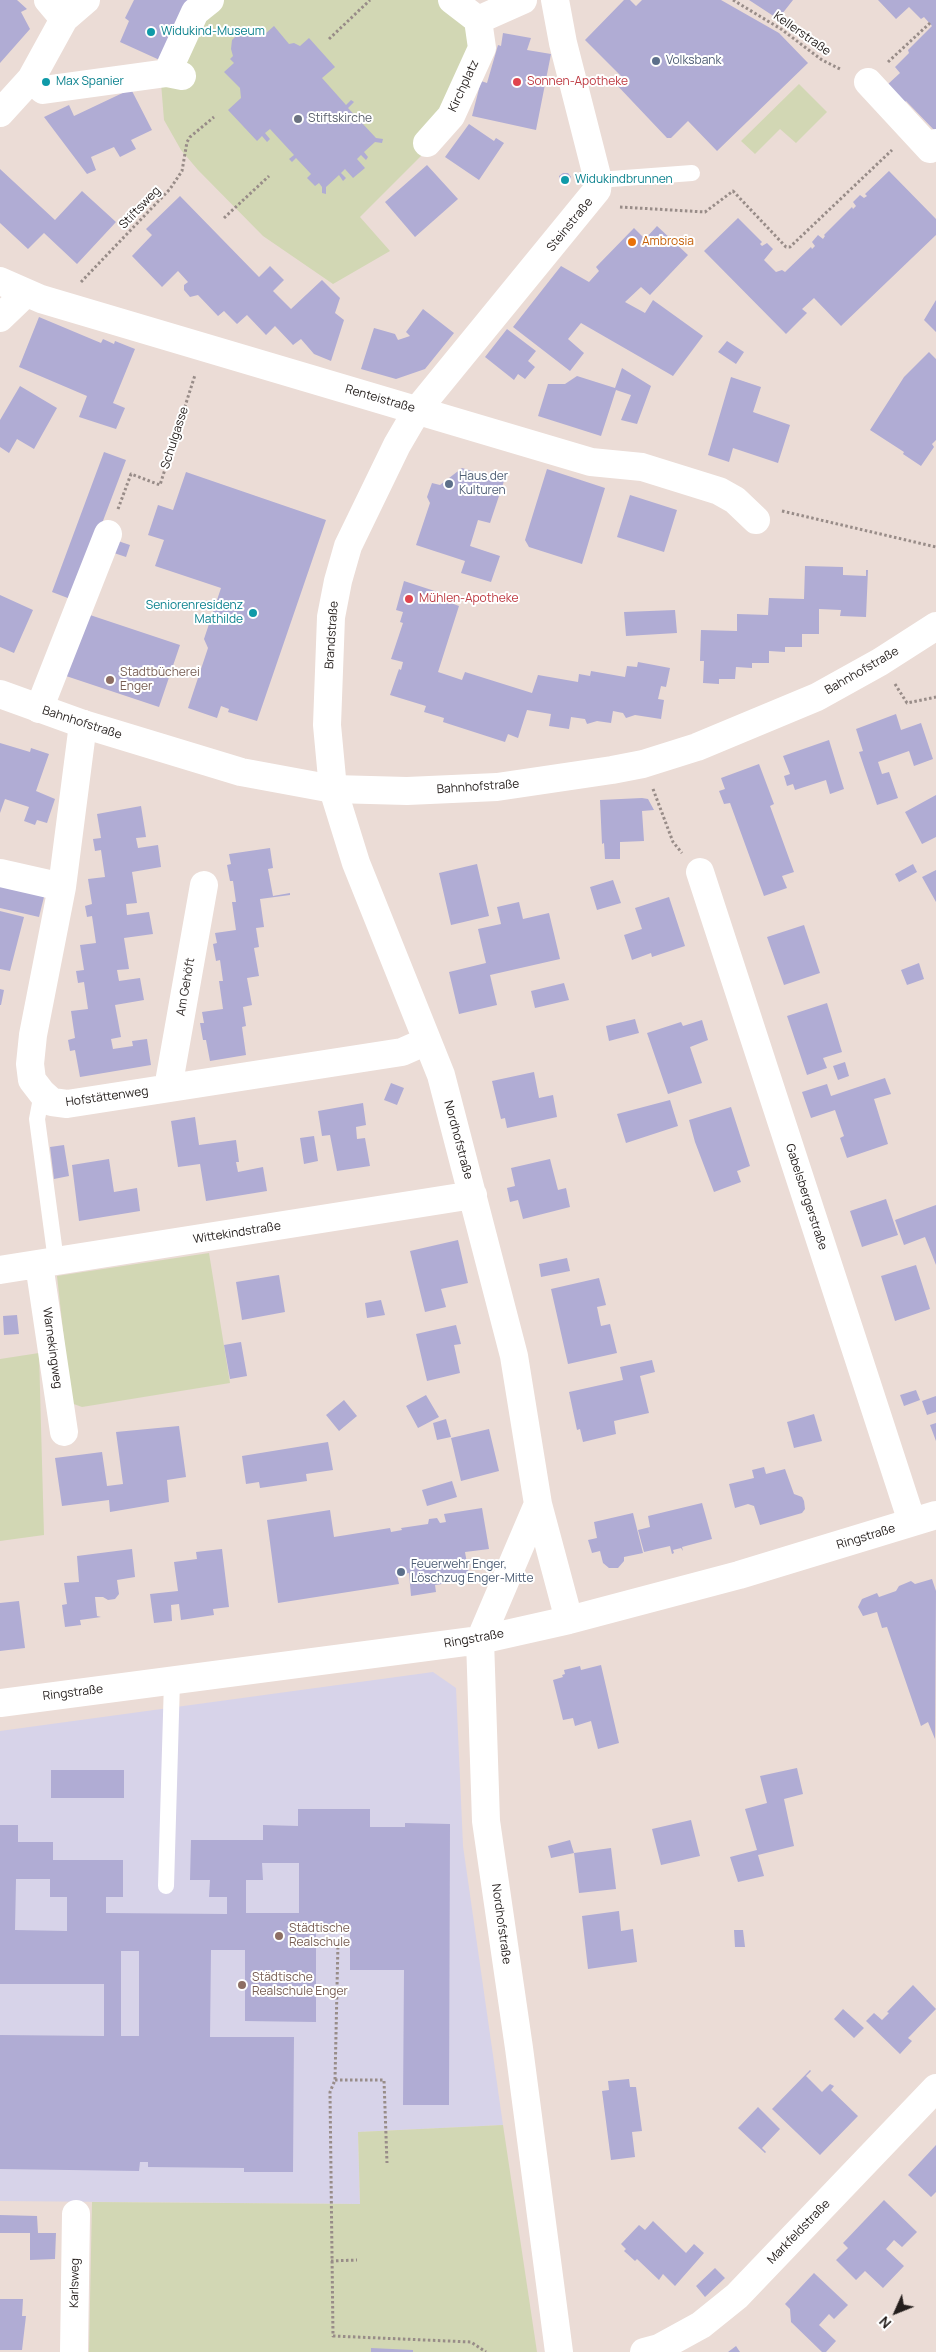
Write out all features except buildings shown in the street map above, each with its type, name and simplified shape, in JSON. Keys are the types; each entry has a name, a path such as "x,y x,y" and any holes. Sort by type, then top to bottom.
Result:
{"street":[{"path":"0,113 32,79 56,9 86,0"},
{"path":"32,79 43,90 175,74 195,12 210,0"},
{"path":"452,0 478,20 523,0"},
{"path":"556,0 562,43 597,187"},
{"name":"Kirchplatz","path":"427,143 451,116 482,48 478,20"},
{"path":"868,82 934,149"},
{"name":"Steinstraße","path":"418,410 597,187"},
{"name":"Renteistraße","path":"0,281 25,294 592,462 642,467 711,489 735,500 756,520"},
{"path":"0,318 25,294"},
{"name":"Brandstraße","path":"333,789 327,725 331,617 338,581 348,546 368,503 396,445 418,410"},
{"path":"39,710 112,525"},
{"name":"Bahnhofstraße","path":"0,694 39,710 241,772 333,789 407,791 498,787 566,778 643,764 697,747 817,697 880,662 936,626"},
{"path":"42,1093 32,1080 30,1064 33,1035 62,887 83,724"},
{"name":"Nordhofstraße","path":"333,789 356,863 441,1075 514,1356 538,1504 569,1620"},
{"name":"Gabelsbergerstraße","path":"700,872 924,1519"},
{"path":"0,873 62,887"},
{"name":"Am Gehöft","path":"168,1088 204,885"},
{"name":"Hofstättenweg","path":"42,1093 52,1102 67,1104 402,1052 427,1041"},
{"name":"Wittekindstraße","path":"0,1270 473,1195"},
{"name":"Warnekingweg","path":"48,1263 64,1432"},
{"name":"Nordhofstraße","path":"538,1504 480,1640 486,1821 519,2048 559,2352"},
{"name":"Ringstraße","path":"0,1703 480,1640 569,1620 739,1575 924,1519"},
{"name":"Markfeldstraße","path":"644,2352 659,2348 701,2325 737,2296 936,2088"},
{"name":"Karlsweg","path":"74,2352 76,2214"}],"lane":[{"path":"597,187 692,173"},
{"path":"42,1093 37,1119 48,1263"},
{"path":"166,1886 172,1681"}],"path":[{"path":"329,38 370,0"},
{"name":"Kellerstraße","path":"734,0 781,29 822,60 868,82"},
{"path":"868,82 930,23"},
{"name":"Stiftsweg","path":"68,307 79,284 170,189 182,171 190,137 214,117"},
{"path":"597,187 617,206 628,209 701,213 709,211 733,191 786,247 790,247 891,151"},
{"path":"224,218 269,176"},
{"name":"Schulgasse","path":"112,525 131,474 160,484 204,348"},
{"path":"756,520 768,514 791,511 936,547"},
{"path":"880,662 907,703 936,697"},
{"path":"643,764 673,842 700,872"},
{"path":"338,1942 335,2080 330,2092 333,2336 471,2342 486,2352"},
{"path":"335,2080 384,2080 387,2163"},
{"path":"331,2261 357,2260"}],"shaded area":[{"name":"Städtische Realschule Enger","path":"433,1672 456,1688 463,1846 503,2125 358,2132 360,2204 0,2201 0,1731"}],"green space":[{"path":"206,0 464,0 480,17 457,120 360,217 390,251 333,284 263,236 181,150 164,120 161,83"},
{"path":"799,84 827,112 796,143 780,129 755,154 741,141"},
{"path":"209,1253 230,1383 82,1407 71,1403 57,1276"},
{"path":"39,1353 44,1535 0,1541 0,1359"},
{"path":"503,2125 537,2352 89,2352 92,2202 360,2204 358,2132"}],"place":[{"name":"Widukind-Museum","path":"151,32"},
{"name":"Volksbank","path":"656,61"},
{"name":"Max Spanier","path":"46,82"},
{"name":"Sonnen-Apotheke","path":"517,82"},
{"name":"Stiftskirche","path":"298,119"},
{"name":"Widukindbrunnen","path":"565,180"},
{"name":"Ambrosia","path":"632,242"},
{"name":"Haus der Kulturen","path":"449,484"},
{"name":"Mühlen-Apotheke","path":"409,599"},
{"name":"Seniorenresidenz Mathilde","path":"253,613"},
{"name":"Stadtbücherei Enger","path":"110,680"},
{"name":"Feuerwehr Enger, Löschzug Enger-Mitte","path":"401,1572"},
{"name":"Städtische Realschule","path":"279,1936"},
{"name":"Städtische Realschule Enger","path":"242,1985"}]}
